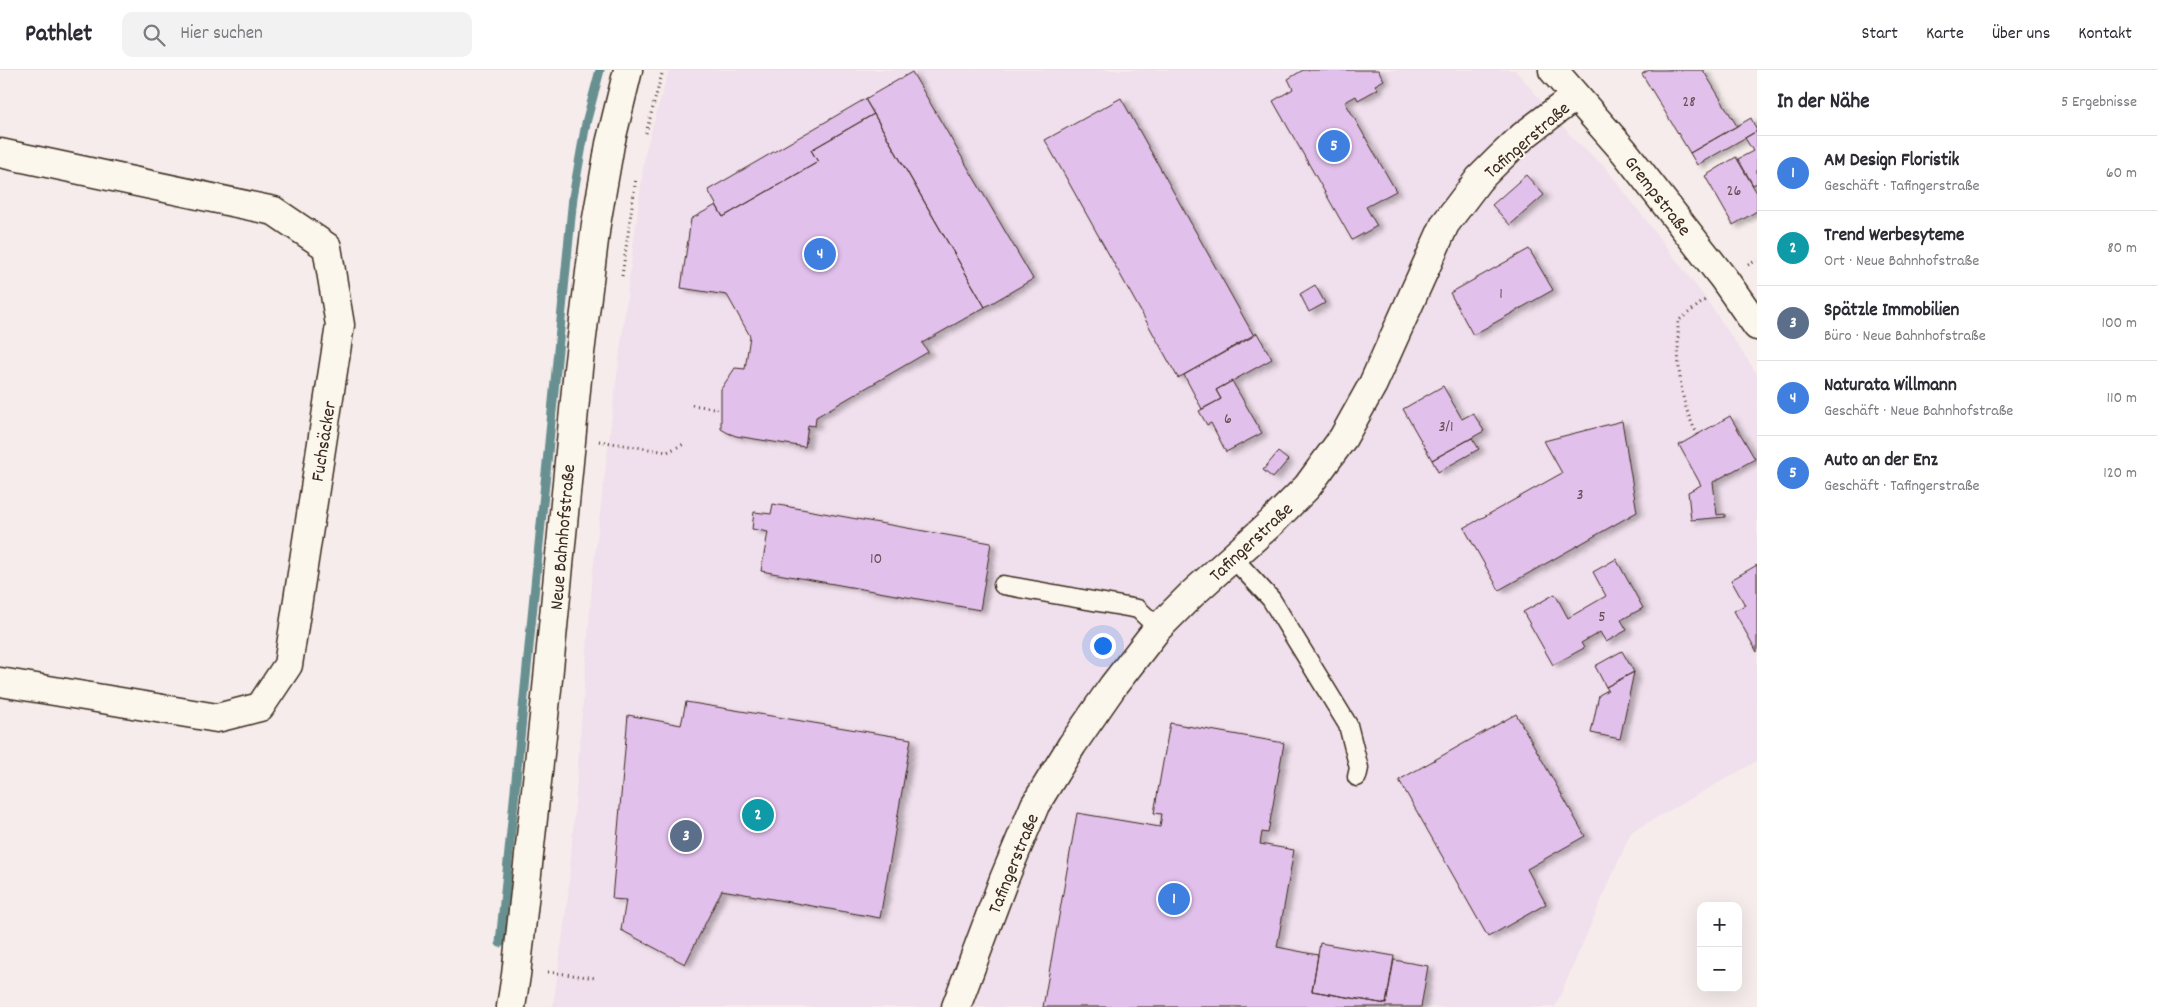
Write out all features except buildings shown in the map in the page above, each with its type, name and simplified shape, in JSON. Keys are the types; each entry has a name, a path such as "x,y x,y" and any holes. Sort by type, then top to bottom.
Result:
{"street":[{"name":"Neue Bahnhofstraße","path":"511,1007 547,689 579,360 598,215 610,144 628,70"},
{"name":"Grempstraße","path":"1553,70 1574,97 1624,151 1727,283 1757,326"},
{"name":"Tafingerstraße","path":"956,1007 1004,879 1035,806 1072,745 1112,686 1158,628 1271,524 1307,487 1343,438 1373,384 1445,224 1460,202 1479,179 1523,136 1574,97"},
{"name":"Fuchsäcker","path":"0,152 274,211 327,247 340,325 288,665 260,706 217,718 0,682"}],"lane":[{"path":"1233,558 1272,599 1348,724 1358,768 1357,777"},
{"path":"1002,585 1138,609 1158,628"}],"path":[{"path":"1698,435 1688,418 1678,370 1678,321 1727,283"},
{"path":"692,405 721,409"},
{"path":"599,441 667,452 686,443"},
{"path":"548,972 596,978"}],"shaded area":[{"path":"669,70 1515,70 1576,142 1606,168 1706,299 1757,374 1757,761 1631,832 1555,1007 553,1007 568,896 593,571 608,448 645,153"}],"waterway":[{"path":"500,943 573,197 586,123 600,70"}],"place":[{"name":"Auto an der Enz","path":"1334,146"},
{"name":"Naturata Willmann","path":"820,254"},
{"name":"Trend Werbesyteme","path":"758,815"},
{"name":"Spätzle Immobilien","path":"686,836"},
{"name":"AM Design Floristik","path":"1174,899"}]}
